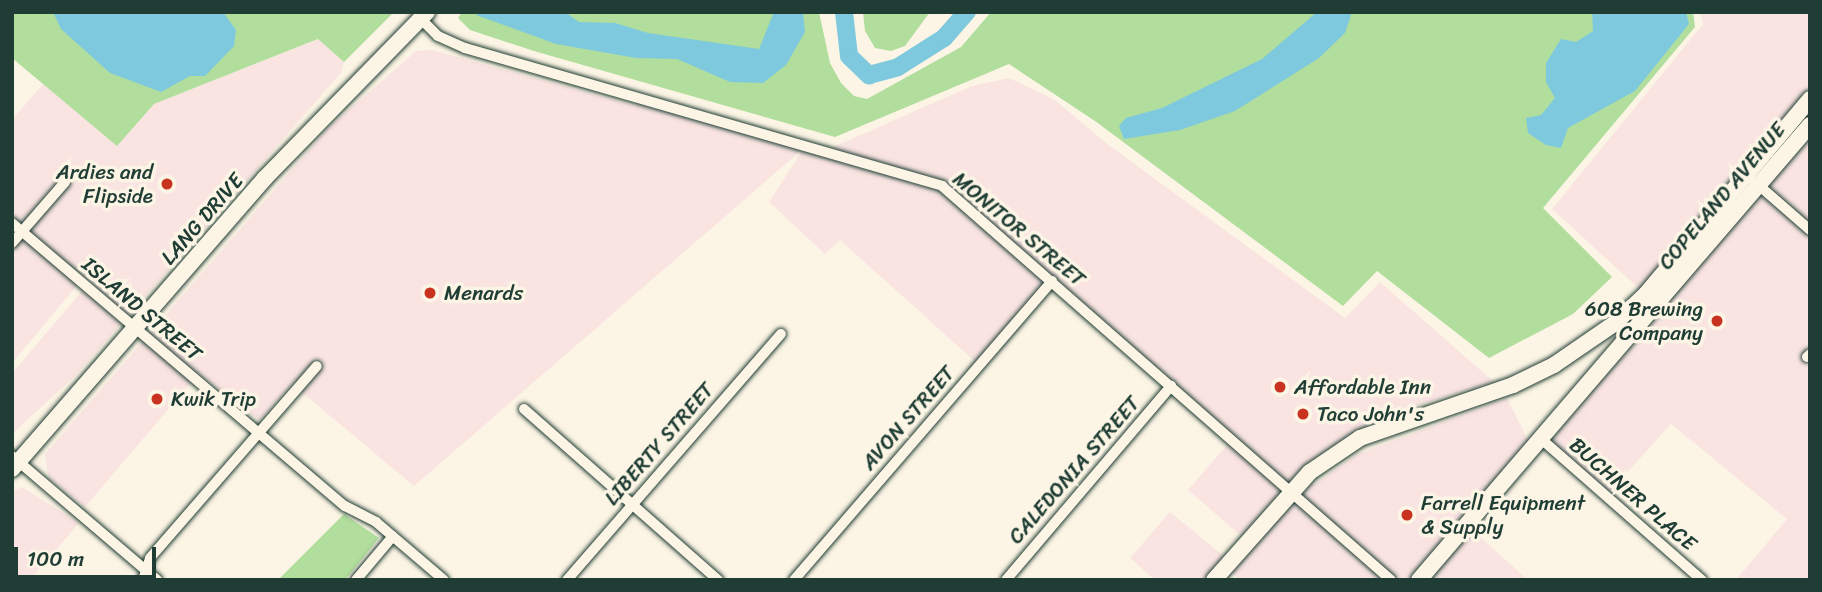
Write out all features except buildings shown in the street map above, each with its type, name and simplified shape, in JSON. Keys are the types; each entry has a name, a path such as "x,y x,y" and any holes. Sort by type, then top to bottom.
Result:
{"main road":[{"name":"LANG DRIVE","path":"14,462 135,330 265,178 423,15"},
{"name":"COPELAND AVENUE","path":"1214,580 1310,472 1360,438 1513,385 1554,365 1615,323 1671,262 1810,99"},
{"name":"COPELAND AVENUE","path":"1419,580 1539,437 1810,125"}],"street":[{"name":"MONITOR STREET","path":"423,15 438,36 465,48 935,184 1052,281 1391,580"},
{"path":"1746,174 1810,230"},
{"path":"12,243 65,182"},
{"name":"ISLAND STREET","path":"12,223 345,506 394,536 444,580"},
{"name":"AVON STREET","path":"794,580 1052,281"},
{"name":"LIBERTY STREET","path":"567,580 781,334"},
{"path":"144,575 150,558 317,366"},
{"name":"CALEDONIA STREET","path":"1006,580 1171,386"},
{"path":"524,409 718,580"},
{"name":"BUCHNER PLACE","path":"1539,437 1702,580"},
{"path":"14,462 144,575 157,580"},
{"path":"356,580 394,536"}],"shaded area":[{"path":"1700,12 1810,12 1810,580 1736,580 1787,519 1671,424 1606,496 1539,437 1658,306 1552,209 1703,24"},
{"path":"319,39 344,62 341,73 75,376 12,434 12,373 82,291 87,295 96,286 85,276 12,363 12,120 44,83 117,145 154,104"},
{"path":"432,50 636,106 641,99 824,151 972,86 1009,78 1055,100 1106,143 1345,318 1380,282 1494,382 1398,411 1364,427 1301,470 1313,485 1356,455 1507,398 1531,446 1466,524 1528,580 1240,580 1226,567 1214,580 1155,580 1130,558 1170,512 1230,561 1247,541 1188,490 1231,440 1052,282 979,365 840,240 825,254 769,202 804,148 414,486 292,384 259,420 199,373 85,507 48,477 45,454 328,128 416,51"},
{"path":"22,487 79,523 30,580 12,580 12,492"}],"green space":[{"path":"12,12 394,12 344,62 318,39 154,104 117,146 12,58"},
{"path":"462,12 819,12 830,63 841,83 854,96 867,99 961,47 991,12 1693,12 1695,27 1543,208 1612,277 1573,314 1489,358 1377,271 1343,306 1095,121 1009,64 835,137 534,51 470,30 458,18"},
{"path":"863,12 930,12 905,46 891,51 875,48 865,31"},
{"path":"344,514 379,538 345,580 278,580"}],"water":[{"path":"53,12 223,12 236,30 234,46 205,76 190,76 161,92 110,73 61,29"},
{"path":"480,12 565,12 579,22 615,23 648,33 759,49 774,12 803,12 805,32 786,65 763,83 730,82 677,59 636,58 556,44 476,15"},
{"path":"1317,12 1352,12 1345,33 1319,58 1235,111 1180,130 1124,139 1119,126 1126,118 1162,108 1262,59"},
{"path":"1592,12 1686,12 1689,24 1635,91 1568,128 1561,148 1546,145 1528,133 1526,118 1541,115 1555,98 1546,82 1546,63 1561,39 1576,42 1593,31"}],"waterway":[{"path":"844,12 849,56 869,75 898,67 944,38 967,12"}],"place":[{"name":"Ardies and Flipside","path":"167,184"},
{"name":"Menards","path":"430,293"},
{"name":"608 Brewing Company","path":"1717,321"},
{"name":"Affordable Inn","path":"1280,387"},
{"name":"Kwik Trip","path":"157,399"},
{"name":"Taco John's","path":"1303,414"},
{"name":"Farrell Equipment & Supply","path":"1407,515"}]}
